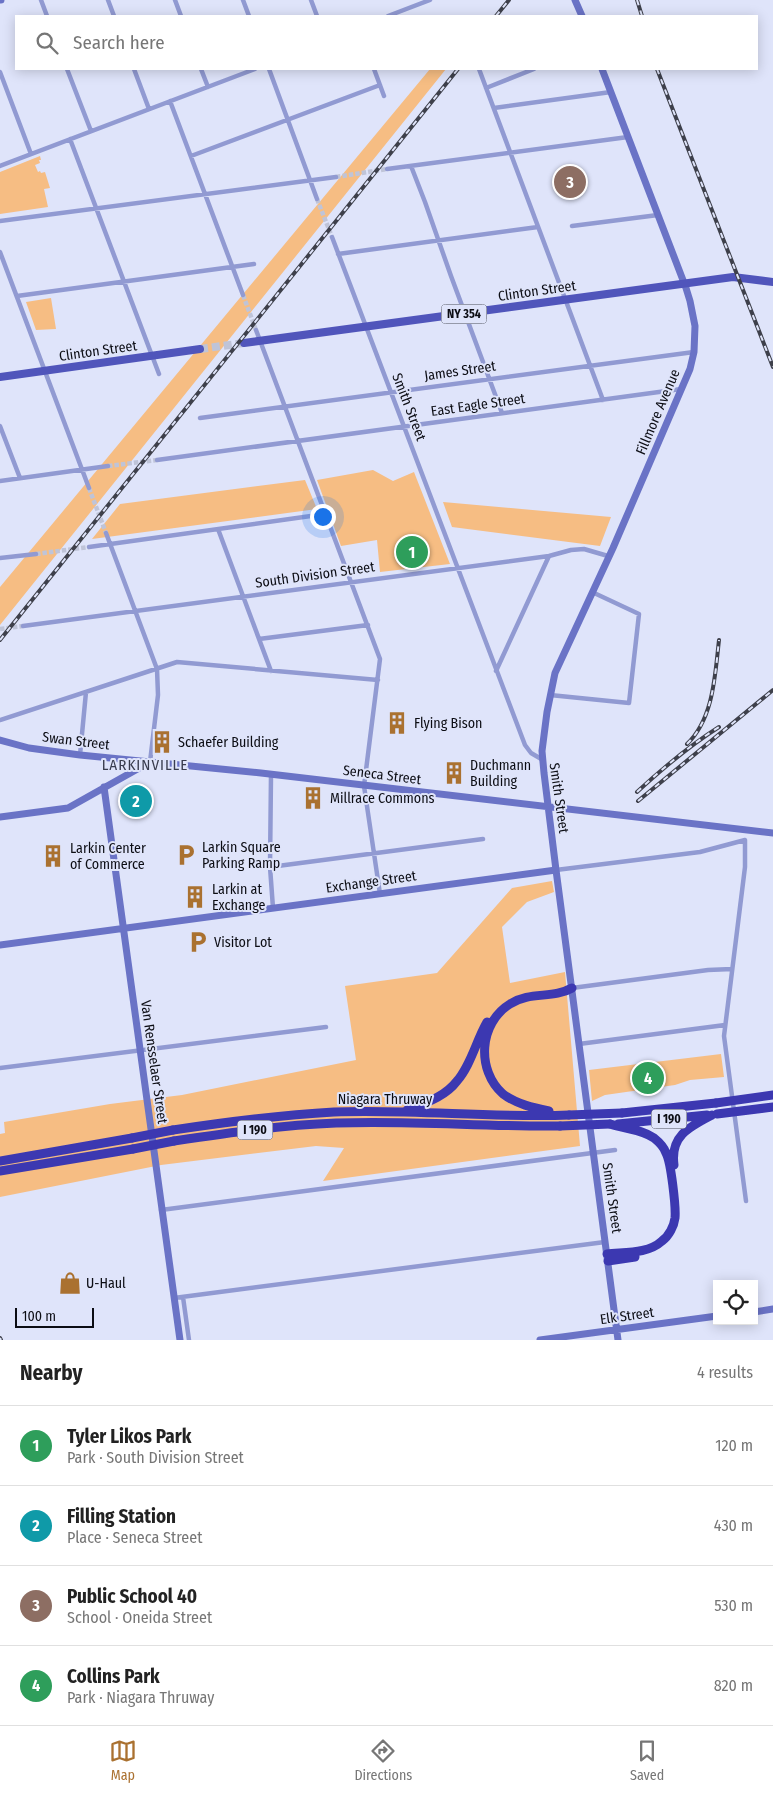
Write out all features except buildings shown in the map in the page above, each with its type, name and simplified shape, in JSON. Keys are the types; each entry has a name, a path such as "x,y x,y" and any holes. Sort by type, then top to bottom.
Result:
{"highway":[{"path":"402,1112 438,1097 457,1082 490,1017 507,999 522,992 533,990 564,986 572,988"},
{"path":"564,1115 526,1106 505,1095 498,1089 488,1073 484,1050 485,1040 493,1022 508,1005 532,995 565,992 572,988"},
{"name":"Niagara Thruway","path":"0,1160 235,1121 335,1112 518,1116 622,1113 773,1096"},
{"name":"I 190","path":"620,1126 773,1107"},
{"path":"608,1257 653,1254 673,1236 678,1226 680,1215 673,1158 674,1148 684,1132 714,1114"},
{"name":"Niagara Thruway","path":"0,1171 248,1130 337,1123 396,1122 517,1127 610,1124 620,1126"},
{"path":"608,1257 654,1247 666,1238 675,1218 668,1158 664,1148 648,1134 620,1126"}],"main road":[{"name":"Clinton Street","path":"244,344 733,277 773,282"},
{"name":"Clinton Street","path":"0,376 200,349"}],"street":[{"path":"41,0 47,15"},
{"path":"108,0 114,15"},
{"path":"175,0 181,15"},
{"path":"242,0 249,15"},
{"path":"311,0 317,15"},
{"path":"391,15 430,0"},
{"path":"575,0 582,15"},
{"path":"67,70 91,131"},
{"path":"134,70 150,109"},
{"path":"201,70 208,87"},
{"path":"0,166 251,70"},
{"path":"268,70 318,199"},
{"path":"374,70 384,96"},
{"path":"479,70 603,400"},
{"path":"486,88 531,70"},
{"name":"Fillmore Avenue","path":"543,760 545,723 555,673 682,389 694,352 695,326 685,284 602,70"},
{"path":"0,72 31,154"},
{"path":"191,156 380,85"},
{"path":"494,108 611,92"},
{"path":"170,101 243,295"},
{"path":"387,169 628,137"},
{"path":"70,139 158,374"},
{"path":"410,166 426,202 438,240 502,413"},
{"path":"0,221 336,177"},
{"path":"572,226 658,215"},
{"path":"338,254 538,226"},
{"name":"Smith Street","path":"332,237 525,745 531,753 543,760 618,1340"},
{"path":"0,252 89,488"},
{"path":"17,296 254,264"},
{"path":"256,330 380,659 364,786 380,894"},
{"name":"James Street","path":"200,418 694,352"},
{"name":"East Eagle Street","path":"157,460 682,389"},
{"path":"0,426 20,478"},
{"path":"0,481 108,466"},
{"path":"89,547 325,514"},
{"path":"218,529 271,671"},
{"path":"0,817 68,808 150,762 158,695 157,669 106,533"},
{"name":"South Division Street","path":"23,626 549,556 571,550 584,549 608,556"},
{"path":"0,558 36,554"},
{"path":"496,671 549,556"},
{"path":"550,695 629,703 639,614 592,592"},
{"path":"260,639 368,625"},
{"path":"0,720 177,662 378,680"},
{"path":"80,755 86,692"},
{"name":"Swan Street","path":"0,740 28,748 150,762"},
{"name":"Seneca Street","path":"150,762 773,833"},
{"path":"271,775 270,867 273,908"},
{"name":"Van Rensselaer Street","path":"104,787 180,1340"},
{"path":"270,867 374,855 483,839"},
{"name":"Exchange Street","path":"0,945 700,852 745,840 745,867 732,969"},
{"path":"572,988 708,970 732,969 724,1036 746,1201"},
{"path":"579,1044 725,1025"},
{"path":"0,1068 326,1028"},
{"path":"161,1210 615,1150"},
{"path":"174,1298 605,1242"},
{"path":"183,1297 189,1340"},
{"path":"758,1311 773,1309"},
{"name":"Elk Street","path":"540,1340 713,1316"}],"shaded area":[{"path":"429,70 445,70 0,625 0,587"},
{"path":"40,156 40,163 35,165 38,172 45,172 50,188 44,189 48,207 0,214 0,172"},
{"path":"51,298 56,329 36,330 26,302"},
{"path":"373,470 393,481 414,472 450,564 380,572 377,540 341,546 317,480"},
{"path":"305,480 317,509 92,539 120,504"},
{"path":"443,502 611,517 600,546 452,527"},
{"path":"552,881 554,892 527,902 502,927 510,983 565,972 580,1146 323,1181 344,1148 316,1146 161,1165 0,1197 0,1134 5,1133 4,1122 110,1104 182,1095 356,1060 345,986 437,973 512,888"},
{"path":"721,1054 724,1077 690,1080 675,1085 605,1095 592,1101 589,1070"}],"tunnel":[{"path":"336,177 387,169"},
{"path":"317,199 332,237"},
{"path":"243,295 256,330"},
{"path":"200,349 244,343"},
{"path":"108,466 157,460"},
{"path":"89,488 106,533"},
{"path":"36,554 89,547"},
{"path":"0,629 23,626"}],"railway":[{"path":"497,15 509,0"},
{"path":"637,0 642,15"},
{"path":"0,640 457,70"},
{"path":"657,70 773,367"},
{"path":"687,744 703,722 708,709 712,695 719,640"},
{"path":"638,801 773,690"},
{"path":"637,792 676,758 719,727"}],"place":[{"name":"Public School 40","path":"570,182"},
{"name":"Tyler Likos Park","path":"412,552"},
{"name":"Flying Bison","path":"397,723"},
{"name":"Schaefer Building","path":"162,742"},
{"name":"Duchmann Building","path":"454,773"},
{"name":"Millrace Commons","path":"313,798"},
{"name":"Filling Station","path":"136,801"},
{"name":"Larkin Square Parking Ramp","path":"186,855"},
{"name":"Larkin Center of Commerce","path":"53,856"},
{"name":"Larkin at Exchange","path":"195,897"},
{"name":"Visitor Lot","path":"198,942"},
{"name":"Collins Park","path":"648,1078"},
{"name":"U-Haul","path":"70,1283"}],"district":[{"name":"LARKINVILLE","path":"145,765"}]}
